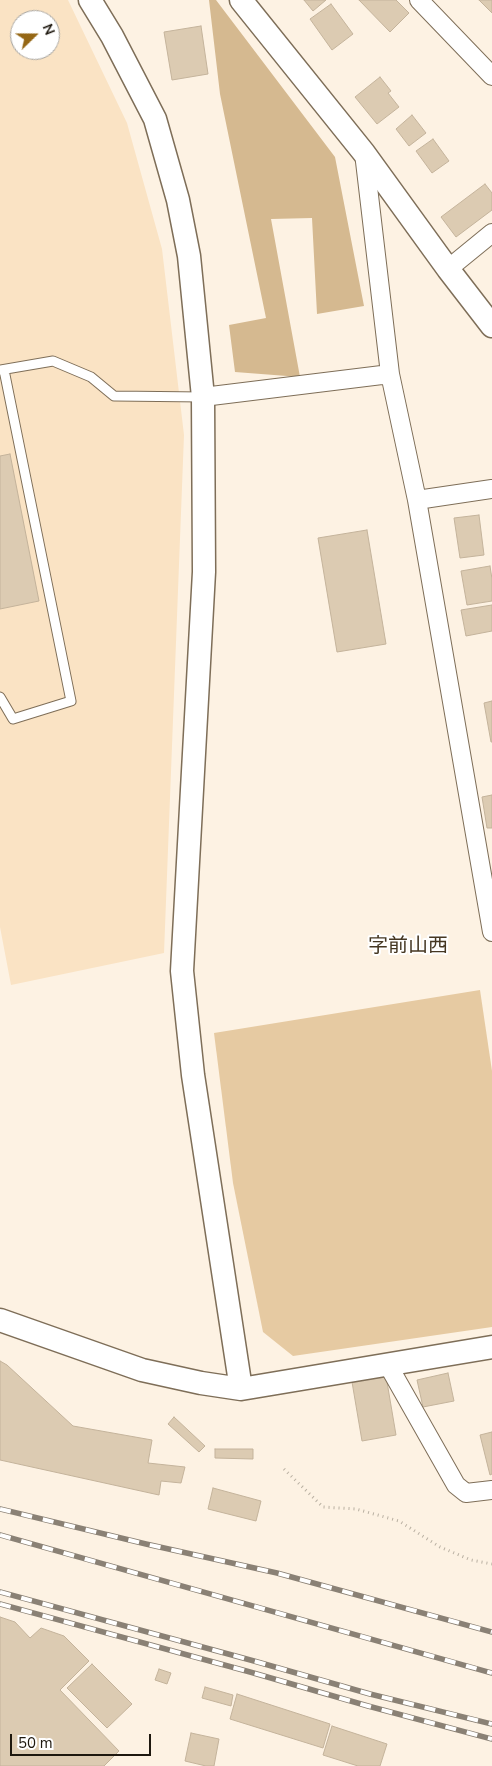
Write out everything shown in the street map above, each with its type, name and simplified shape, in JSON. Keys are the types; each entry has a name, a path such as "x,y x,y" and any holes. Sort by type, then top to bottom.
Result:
{"street":[{"path":"90,0 112,36 155,118 178,200 189,256 203,397 204,572 182,971 192,1076 241,1389"},
{"path":"241,0 364,153 492,326"},
{"path":"419,0 492,76"},
{"path":"364,153 390,374 418,500 492,932"},
{"path":"448,269 492,233"},
{"path":"203,397 390,374"},
{"path":"418,500 492,489"},
{"path":"0,1320 142,1370 201,1384 241,1389 492,1347"},
{"path":"388,1365 456,1485 466,1493 492,1490"}],"lane":[{"path":"0,697 13,719 71,701 2,370 54,361 92,377 114,396 203,397"}],"path":[{"path":"284,1469 323,1507 356,1509 399,1521 440,1547 471,1560 492,1564"}],"shaded area":[{"path":"0,0 68,0 127,123 162,249 184,435 164,953 11,985 0,927"},
{"path":"209,0 216,0 335,157 364,306 317,314 312,218 271,219 300,377 235,372 229,325 266,318 220,94"},
{"path":"480,990 492,1071 492,1327 293,1356 263,1332 233,1183 214,1033"}],"building":[{"path":"304,0 326,0 313,11"},
{"path":"359,0 396,0 409,13 390,32"},
{"path":"479,0 492,0 492,13"},
{"path":"331,4 353,34 332,50 310,19"},
{"path":"201,26 208,74 172,80 164,32"},
{"path":"380,77 391,91 388,93 399,107 377,124 355,97"},
{"path":"412,115 426,133 409,146 396,129"},
{"path":"433,139 449,161 432,173 416,151"},
{"path":"485,184 492,193 492,210 456,237 441,217"},
{"path":"10,454 39,601 0,609 0,456"},
{"path":"479,515 484,555 460,558 454,518"},
{"path":"367,530 386,644 337,652 318,538"},
{"path":"490,566 492,601 467,605 461,571"},
{"path":"492,605 492,631 466,636 461,610"},
{"path":"492,701 492,742 491,742 484,703"},
{"path":"492,795 492,828 487,828 482,797"},
{"path":"0,1361 7,1365 73,1426 152,1440 148,1463 185,1467 181,1483 161,1481 159,1495 0,1460"},
{"path":"448,1373 454,1401 423,1407 417,1380"},
{"path":"386,1376 396,1435 362,1441 352,1382"},
{"path":"174,1417 205,1446 199,1452 168,1424"},
{"path":"492,1432 492,1474 490,1475 480,1435"},
{"path":"215,1449 253,1449 253,1459 215,1458"},
{"path":"213,1488 261,1501 256,1521 208,1509"},
{"path":"0,1617 15,1622 30,1638 41,1628 64,1636 89,1661 60,1690 119,1751 104,1766 0,1766"},
{"path":"92,1664 132,1704 107,1728 67,1688"},
{"path":"159,1669 171,1673 167,1684 155,1680"},
{"path":"205,1687 233,1695 231,1706 202,1698"},
{"path":"237,1694 330,1724 323,1748 230,1719"},
{"path":"332,1726 387,1744 380,1766 358,1766 323,1755"},
{"path":"191,1733 219,1739 214,1766 185,1761"}],"railway":[{"path":"0,1509 277,1573 492,1632"},
{"path":"0,1535 492,1673"},
{"path":"0,1592 370,1694 492,1724"},
{"path":"0,1604 492,1739"}],"district":[{"name":"字前山西","path":"408,947"}]}
